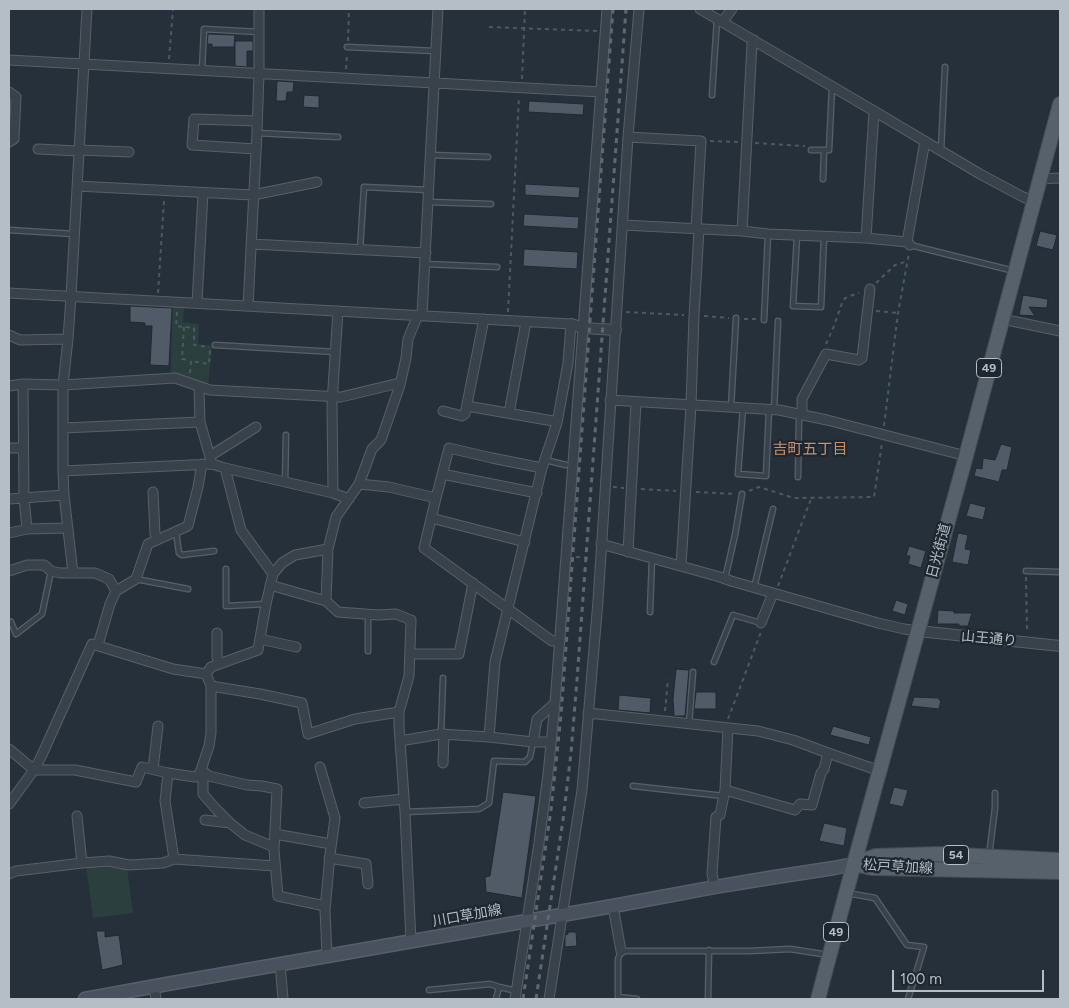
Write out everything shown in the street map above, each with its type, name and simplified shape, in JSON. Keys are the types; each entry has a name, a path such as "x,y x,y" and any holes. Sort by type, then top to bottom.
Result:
{"main road":[{"name":"日光街道","path":"818,999 1060,104"},
{"name":"松戸草加線","path":"854,864 876,856 939,854 1060,860"},
{"name":"川口草加線","path":"85,999 854,864"},
{"name":"松戸草加線","path":"854,864 872,868 1060,872"}],"street":[{"path":"73,573 64,495 63,385 71,296 86,9"},
{"path":"248,306 257,133 259,9"},
{"path":"326,602 328,549 336,517 359,484 372,449 381,440 400,385 408,339 420,315 426,253 438,9"},
{"path":"516,995 540,833 555,703 606,9"},
{"path":"549,999 582,790 598,601 628,137 639,9"},
{"path":"700,9 720,19 1002,187 1034,201"},
{"path":"720,19 732,9"},
{"path":"742,231 752,44 754,40"},
{"path":"9,60 601,92"},
{"path":"9,92 16,97 14,139 9,142"},
{"path":"866,238 874,111"},
{"path":"256,149 192,145 194,119 257,121"},
{"path":"628,137 700,141 691,405 681,566"},
{"path":"623,225 866,238 908,244 925,141"},
{"path":"38,149 129,152"},
{"path":"1040,178 1060,178"},
{"path":"77,186 253,195 317,182"},
{"path":"197,303 203,193"},
{"path":"251,244 426,253"},
{"path":"800,414 802,399 826,354 859,360 862,358 870,289"},
{"path":"9,293 571,324 583,328 616,330"},
{"path":"333,493 332,396 338,310"},
{"path":"443,412 462,416 465,414 484,319"},
{"path":"1002,319 1060,331"},
{"path":"509,413 526,322"},
{"path":"489,737 495,662 544,464 557,424 568,364 571,324"},
{"path":"9,335 20,340 68,340"},
{"path":"9,386 23,384 63,385 175,378 210,390 341,397 395,384 400,385"},
{"path":"23,384 24,498 27,529"},
{"path":"199,387 200,422 211,460 225,468 333,493 350,499"},
{"path":"610,400 771,409 800,414 966,456"},
{"path":"628,552 636,402"},
{"path":"467,406 553,421 557,424"},
{"path":"63,428 200,422"},
{"path":"63,471 202,464 211,460 256,427"},
{"path":"9,448 23,448"},
{"path":"544,464 492,458 449,448 424,548 552,641 560,641"},
{"path":"98,645 110,604 116,592 136,579 148,544 188,526 202,464"},
{"path":"225,468 241,530 272,574"},
{"path":"442,474 537,493"},
{"path":"359,484 389,487 436,498"},
{"path":"153,492 155,534 158,539"},
{"path":"9,499 64,495"},
{"path":"431,518 525,542"},
{"path":"9,532 27,529 68,528"},
{"path":"601,544 878,623 918,631"},
{"path":"206,674 211,667 258,650 272,574 282,563 295,555 328,549"},
{"path":"9,571 27,566 44,565 51,571 60,573 95,573 109,579 116,592"},
{"path":"410,654 459,654 473,583"},
{"path":"270,585 326,602 338,612 396,614 411,620 409,676 400,712 411,941"},
{"path":"761,623 774,593"},
{"name":"山王通り","path":"918,631 1060,646"},
{"path":"217,633 217,657 219,664"},
{"path":"260,639 296,647"},
{"path":"9,804 34,770 41,757 92,644 173,669 206,674"},
{"path":"9,749 34,770 75,770 136,782 142,767 196,777 201,770 211,733 211,686 206,674"},
{"path":"211,686 302,703 308,734 355,719 400,712"},
{"path":"533,742 537,719 555,703"},
{"path":"588,713 758,731 793,740 880,771"},
{"path":"153,769 158,726"},
{"path":"715,887 712,874 716,817 720,815 724,793 728,728"},
{"path":"442,734 443,762"},
{"path":"400,741 442,734 551,742"},
{"path":"724,793 794,810 800,804 812,805 828,753"},
{"path":"320,767 335,818 325,906 327,955"},
{"path":"201,770 203,794 217,810 245,835 274,847"},
{"path":"201,770 208,776 247,785 277,789 274,847 278,896 325,906"},
{"path":"168,773 165,801 174,859"},
{"path":"364,803 404,799"},
{"path":"77,816 82,863"},
{"path":"205,820 230,823"},
{"path":"275,834 332,844"},
{"path":"329,858 366,864 368,884"},
{"path":"9,874 16,870 82,863 109,861 129,865 163,863 174,859 275,866"},
{"path":"612,906 621,951"},
{"path":"280,964 283,999"},
{"path":"154,986 156,999"}],"lane":[{"path":"712,95 720,19"},
{"path":"202,70 204,29 259,32"},
{"path":"347,47 435,51"},
{"path":"941,151 945,67"},
{"path":"810,150 829,150 832,86"},
{"path":"257,133 338,137"},
{"path":"823,179 824,150"},
{"path":"431,155 488,157"},
{"path":"360,250 364,187 428,190"},
{"path":"428,202 491,204"},
{"path":"9,230 74,234"},
{"path":"764,320 768,234"},
{"path":"797,235 793,306 821,307 824,236"},
{"path":"908,244 1015,271"},
{"path":"425,264 497,267"},
{"path":"730,407 736,318"},
{"path":"743,408 738,474 766,476 778,321"},
{"path":"215,345 335,352"},
{"path":"798,477 800,414"},
{"path":"285,482 286,435"},
{"path":"544,464 566,464"},
{"path":"725,579 736,535 742,494"},
{"path":"754,588 772,509"},
{"path":"176,531 179,553 182,555 214,551"},
{"path":"650,612 652,558"},
{"path":"226,569 226,606 266,604"},
{"path":"11,622 16,634 42,614 51,571"},
{"path":"1026,571 1060,572"},
{"path":"136,579 188,589"},
{"path":"368,614 368,651"},
{"path":"714,662 733,615 761,623"},
{"path":"689,724 693,672"},
{"path":"442,734 443,678"},
{"path":"405,812 479,809 489,803 494,761 525,762 530,757 533,742"},
{"path":"633,786 724,793"},
{"path":"988,857 995,808 995,793"},
{"path":"846,893 874,898 907,945 924,947 908,999"},
{"path":"638,999 618,998 618,959 621,951 750,951 790,949 830,955"},
{"path":"708,999 709,950"},
{"path":"429,990 490,984 516,995"},
{"path":"496,999 499,987"}],"path":[{"path":"169,68 173,9"},
{"path":"508,316 525,9"},
{"path":"490,27 605,32"},
{"path":"700,141 810,146 810,150"},
{"path":"158,301 164,191"},
{"path":"605,486 742,494 759,487 794,498 874,497 898,313 908,261 908,244"},
{"path":"823,351 843,300 870,289 895,265 908,261"},
{"path":"178,302 176,326 194,328 194,345 210,347 209,364 182,359 184,327"},
{"path":"868,310 898,313"},
{"path":"189,383 191,361"},
{"path":"774,593 811,499"},
{"path":"570,557 596,558"},
{"path":"1026,571 1027,642"},
{"path":"728,728 729,716 763,627 761,623"},
{"path":"664,721 668,679"}],"green space":[{"path":"172,305 184,305 183,322 199,324 198,344 212,346 208,386 171,374"},
{"path":"105,863 127,868 133,913 93,918 86,865"}],"building":[{"path":"208,34 235,35 234,47 212,47 212,44 207,44"},
{"path":"235,41 253,41 253,51 247,51 247,67 235,66"},
{"path":"277,81 294,82 293,92 287,92 286,101 276,101"},
{"path":"304,95 319,96 319,108 303,107"},
{"path":"529,101 584,104 583,115 528,112"},
{"path":"525,184 580,187 579,198 525,195"},
{"path":"524,214 579,217 578,229 523,226"},
{"path":"1040,231 1057,235 1053,250 1036,246"},
{"path":"524,249 578,252 577,269 523,266"},
{"path":"1023,295 1048,299 1047,308 1029,307 1035,316 1019,315"},
{"path":"130,306 172,308 169,366 150,365 152,326 145,326 145,323 130,322"},
{"path":"1001,444 1012,447 1007,470 1002,470 999,482 974,476 976,468 982,469 983,458 995,460"},
{"path":"970,503 986,507 983,520 966,516"},
{"path":"958,533 968,535 965,549 971,550 968,565 952,562"},
{"path":"909,546 926,551 921,568 908,564 910,556 906,556"},
{"path":"896,600 908,604 905,615 892,611"},
{"path":"938,610 954,611 954,613 972,613 968,626 959,626 959,624 937,624"},
{"path":"676,669 689,670 685,716 674,716 673,699"},
{"path":"696,692 716,692 716,709 694,709"},
{"path":"619,695 651,698 650,713 618,710"},
{"path":"914,697 939,698 941,700 939,709 911,706"},
{"path":"833,726 871,737 869,745 830,735"},
{"path":"894,787 908,790 903,807 889,804"},
{"path":"503,792 536,796 522,898 486,892 485,877 490,876"},
{"path":"824,823 847,828 844,846 819,841"},
{"path":"96,931 105,931 105,937 119,935 123,965 102,970"},
{"path":"568,932 576,932 577,946 565,947 565,935"}],"railway":[{"path":"523,999 551,810 561,715 613,9"},
{"path":"536,999 563,820 571,753 626,9"}],"district":[{"name":"吉町五丁目","path":"810,450"}]}
